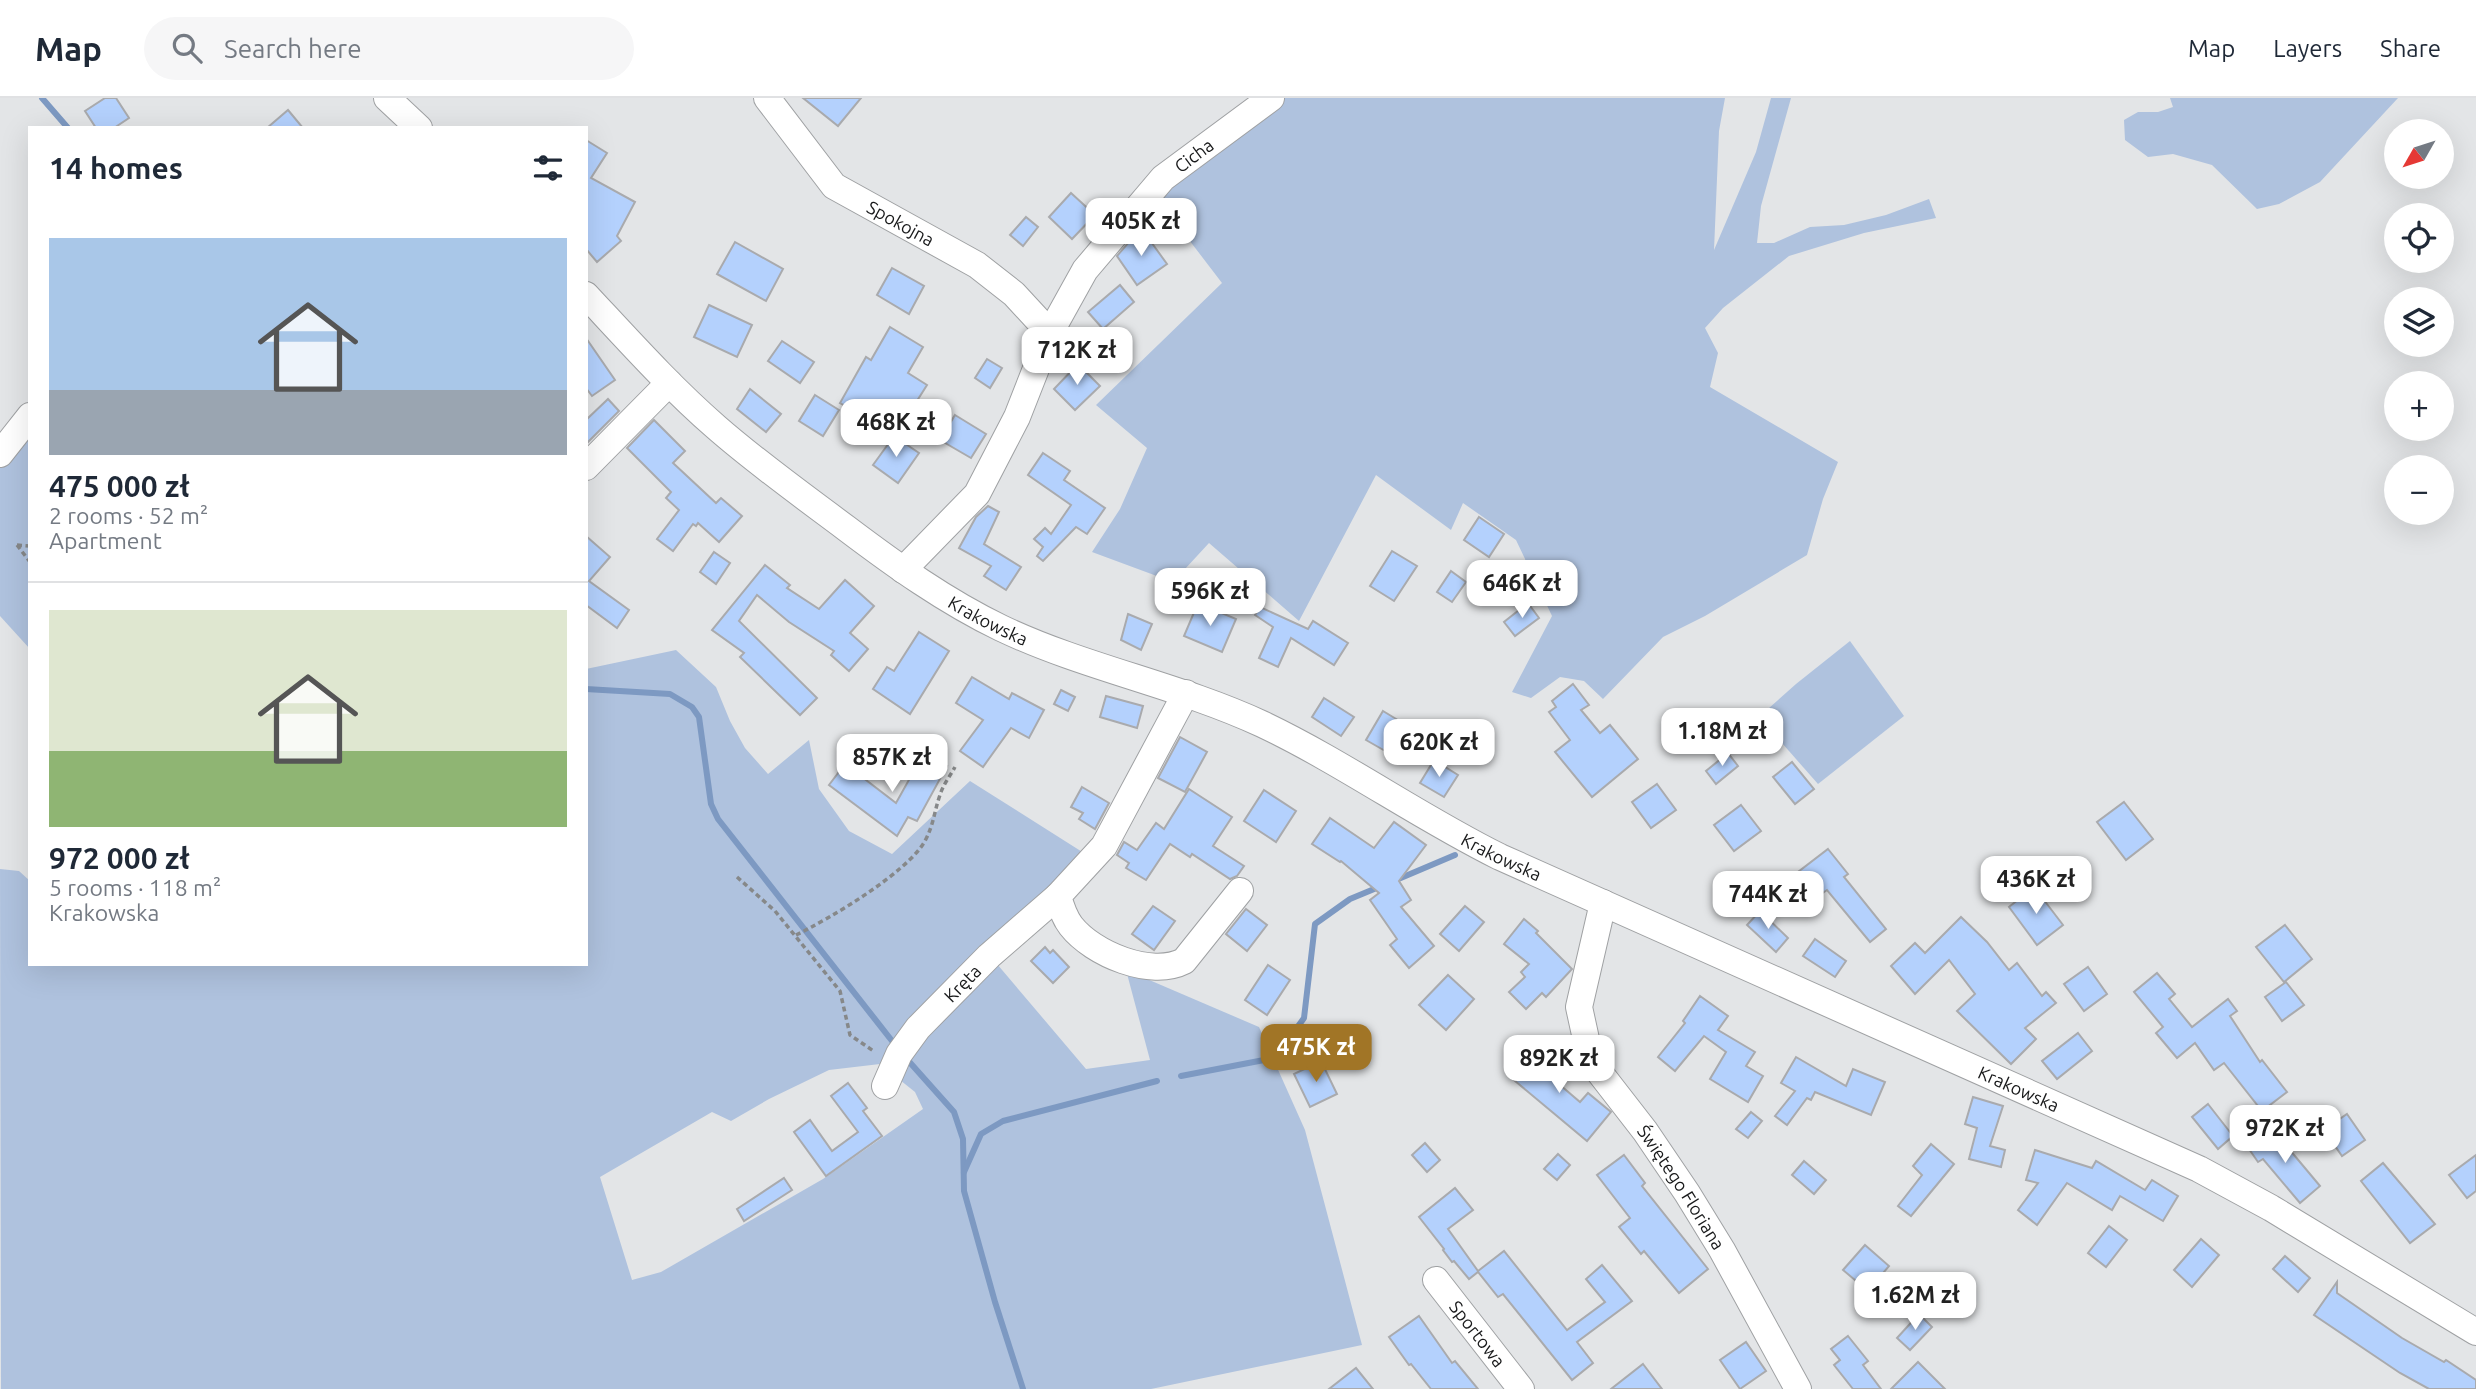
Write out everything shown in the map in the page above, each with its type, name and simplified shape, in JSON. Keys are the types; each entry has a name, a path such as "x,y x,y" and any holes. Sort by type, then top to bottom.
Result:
{"street":[{"path":"387,98 417,126"},
{"name":"Spokojna","path":"767,98 834,186 977,265 1014,294 1050,333"},
{"name":"Cicha","path":"903,570 977,494 1017,416 1050,333 1085,270 1163,177 1271,98"},
{"name":"Krakowska","path":"589,304 744,450 903,570 953,603 1023,638 1186,693 1247,717 1298,742 1468,841 2199,1169 2271,1208 2476,1332"},
{"path":"588,465 670,383"},
{"path":"0,454 28,419"},
{"name":"Kręta","path":"890,1074 908,1039 918,1028 989,956 1058,896 1104,846 1186,693"},
{"path":"1058,896 1072,927 1087,940 1123,960 1138,965 1173,967 1184,961 1240,891"},
{"name":"Świętego Floriana","path":"1603,903 1579,1007 1589,1053 1600,1073 1645,1131 1687,1193 1722,1250 1788,1384"},
{"name":"Sportowa","path":"1436,1280 1521,1389"}],"path":[{"path":"28,546 17,545 28,559"},
{"path":"796,935 845,908 901,866 923,844 934,823 940,795 955,766"},
{"path":"737,877 775,911 840,990 850,1035 890,1074"}],"shaded area":[{"path":"1280,98 1725,98 1719,131 1714,250 1756,152 1771,98 1791,98 1761,206 1757,243 1774,243 1810,227 1844,225 1886,215 1929,199 1936,218 1864,233 1789,256 1723,308 1705,328 1718,353 1710,387 1838,462 1823,499 1807,555 1705,616 1663,637 1603,699 1584,681 1560,677 1531,698 1512,692 1552,616 1516,540 1463,503 1451,530 1376,475 1299,621 1209,543 1173,582 1092,552 1120,509 1147,448 1096,405 1222,283 1157,198"},
{"path":"2170,98 2398,98 2320,182 2279,204 2257,209 2212,165 2173,154 2148,157 2125,140 2124,120 2138,112 2158,112 2173,107"},
{"path":"28,430 28,647 0,616 0,467"},
{"path":"1850,641 1904,716 1818,784 1759,717"},
{"path":"676,650 716,687 745,748 768,774 809,740 819,789 849,831 892,854 970,781 1087,855 997,964 1086,1069 1150,1060 1126,970 1259,1027 1305,1130 1362,1345 1151,1389 1,1389 0,869 19,871 28,879 28,966 588,966 588,669","holes":["880,1064 915,1092 923,1109 823,1179 661,1272 632,1280 600,1177 712,1112 731,1121 829,1070"]}],"building":[{"path":"105,98 116,98 129,118 117,126 95,126 85,111"},
{"path":"803,98 861,98 838,126"},
{"path":"288,110 301,126 269,126"},
{"path":"588,141 607,153 591,178 635,202 617,236 621,241 597,262 588,251"},
{"path":"1071,193 1095,215 1072,239 1049,217"},
{"path":"1026,217 1038,227 1023,246 1010,235"},
{"path":"1141,228 1167,264 1137,285 1117,256"},
{"path":"735,242 783,269 766,301 717,274"},
{"path":"892,268 924,286 909,314 877,295"},
{"path":"1120,285 1134,302 1103,329 1088,312"},
{"path":"709,305 752,325 737,357 694,337"},
{"path":"890,327 923,347 908,373 927,385 896,434 840,403 866,357 871,360"},
{"path":"588,341 615,380 592,396 588,391"},
{"path":"782,341 814,362 800,383 768,361"},
{"path":"987,359 1002,368 990,388 975,378"},
{"path":"1078,364 1100,386 1075,410 1054,389"},
{"path":"750,389 781,414 766,432 737,409"},
{"path":"815,395 839,410 823,436 799,421"},
{"path":"608,399 619,411 588,442 588,418"},
{"path":"955,415 986,434 971,458 940,440"},
{"path":"654,420 685,451 673,463 716,503 721,498 742,516 719,542 698,523 696,526 693,524 673,551 657,539 679,510 666,498 671,492 627,448"},
{"path":"894,436 919,453 898,483 873,465"},
{"path":"1043,453 1070,471 1064,480 1105,508 1087,534 1076,527 1043,561 1037,556 1043,547 1034,539 1045,528 1051,534 1071,505 1028,475"},
{"path":"988,506 999,512 984,544 1021,567 1006,590 984,576 991,566 959,548 976,517"},
{"path":"1479,517 1504,534 1489,557 1464,540"},
{"path":"588,538 610,557 589,581 629,610 617,628 588,606"},
{"path":"1392,551 1417,566 1394,601 1370,586"},
{"path":"714,552 730,563 716,584 700,572"},
{"path":"765,565 790,585 787,588 819,609 845,580 874,606 850,633 868,649 849,671 831,655 834,651 789,622 757,595 739,621 817,698 800,715 740,657 744,653 712,630"},
{"path":"1451,571 1466,582 1452,602 1437,592"},
{"path":"1198,603 1236,619 1222,652 1184,636"},
{"path":"1528,603 1539,618 1515,636 1504,622"},
{"path":"1260,607 1308,629 1313,621 1348,643 1334,665 1291,638 1278,667 1259,658 1273,627 1255,615"},
{"path":"1128,614 1152,624 1141,650 1121,640"},
{"path":"919,632 949,651 910,714 873,689 887,667 894,671"},
{"path":"972,677 1009,699 1012,693 1044,710 1029,738 1011,728 983,767 960,751 983,720 956,703"},
{"path":"1573,684 1589,705 1581,710 1600,733 1610,725 1638,759 1592,797 1555,752 1570,740 1549,712 1556,707 1552,701"},
{"path":"1061,690 1075,697 1068,711 1054,704"},
{"path":"1106,696 1143,706 1137,728 1100,717"},
{"path":"1324,698 1354,717 1341,736 1312,717"},
{"path":"1383,711 1411,728 1394,756 1366,740"},
{"path":"1180,737 1207,752 1185,792 1158,778"},
{"path":"924,753 947,766 917,821 908,817 897,836 829,785 845,764 896,803"},
{"path":"1728,753 1738,766 1716,784 1706,771"},
{"path":"1434,760 1458,775 1444,797 1420,783"},
{"path":"1792,762 1814,789 1795,804 1773,777"},
{"path":"1657,784 1676,810 1651,828 1632,802"},
{"path":"1082,787 1109,803 1095,829 1079,819 1083,813 1071,807"},
{"path":"1189,789 1232,817 1213,846 1244,866 1237,876 1230,879 1192,854 1190,857 1170,844 1146,880 1126,868 1129,863 1117,855 1124,842 1137,850 1156,823 1164,829"},
{"path":"1264,790 1296,811 1276,842 1244,821"},
{"path":"2124,802 2153,839 2126,860 2097,822"},
{"path":"1741,805 1761,831 1734,851 1714,825"},
{"path":"1330,818 1374,848 1394,822 1426,845 1399,881 1411,900 1401,907 1434,946 1409,968 1390,945 1397,939 1370,900 1379,893 1341,861 1312,844"},
{"path":"1828,849 1848,874 1844,877 1886,929 1870,942 1827,890 1817,897 1798,872"},
{"path":"2034,887 2063,925 2037,945 2009,907"},
{"path":"1153,906 1175,921 1154,950 1132,934"},
{"path":"1465,906 1484,922 1459,951 1440,934"},
{"path":"1246,909 1267,925 1247,951 1226,934"},
{"path":"1760,911 1788,938 1776,952 1747,925"},
{"path":"1961,917 1987,942 2009,970 2017,963 2042,996 2046,992 2056,1003 2025,1028 2036,1039 2011,1064 1957,1011 1975,994 1949,960 1915,994 1891,966 1915,943 1925,953"},
{"path":"1524,919 1572,969 1546,997 1542,993 1526,1009 1509,992 1525,977 1521,972 1529,964 1504,944"},
{"path":"2285,925 2312,959 2284,982 2256,947"},
{"path":"1815,939 1846,961 1835,977 1803,956"},
{"path":"1045,947 1050,953 1053,950 1069,967 1053,983 1031,961"},
{"path":"1268,965 1290,980 1267,1015 1245,1000"},
{"path":"2088,967 2107,994 2084,1011 2064,984"},
{"path":"2157,973 2175,994 2169,999 2192,1027 2228,999 2237,1011 2230,1016 2260,1062 2262,1060 2287,1092 2262,1111 2224,1063 2214,1070 2195,1043 2177,1058 2156,1033 2163,1027 2134,992"},
{"path":"1448,975 1474,999 1446,1030 1419,1005"},
{"path":"2286,982 2304,1005 2282,1021 2265,997"},
{"path":"1700,996 1728,1016 1718,1030 1755,1052 1746,1066 1763,1076 1748,1102 1710,1079 1726,1052 1704,1036 1675,1071 1658,1057 1685,1023 1683,1021"},
{"path":"2078,1033 2092,1051 2057,1079 2042,1061"},
{"path":"1536,1045 1556,1062 1546,1073 1580,1102 1588,1093 1611,1112 1587,1141 1509,1076"},
{"path":"1796,1057 1846,1086 1853,1069 1885,1082 1871,1115 1815,1092 1811,1100 1807,1098 1787,1125 1775,1116 1795,1091 1781,1083"},
{"path":"1321,1061 1337,1094 1310,1107 1294,1074"},
{"path":"848,1083 867,1108 863,1111 882,1136 826,1176 794,1132 810,1120 832,1151 858,1132 831,1096"},
{"path":"1973,1097 2003,1106 1990,1146 2005,1150 2001,1167 1969,1159 1977,1128 1965,1124"},
{"path":"2208,1104 2233,1136 2218,1149 2192,1117"},
{"path":"1751,1112 1762,1121 1748,1138 1736,1129"},
{"path":"2347,1114 2365,1140 2342,1156 2324,1130"},
{"path":"2277,1128 2287,1140 2284,1143 2320,1186 2300,1203 2263,1159 2258,1162 2249,1149"},
{"path":"1425,1143 1440,1160 1427,1172 1412,1155"},
{"path":"1931,1144 1954,1164 1911,1216 1898,1206 1922,1175 1913,1166"},
{"path":"2035,1150 2092,1168 2096,1161 2145,1190 2152,1180 2178,1196 2163,1221 2120,1196 2112,1210 2067,1183 2037,1225 2018,1210 2038,1183 2026,1180"},
{"path":"1558,1154 1570,1165 1557,1180 1544,1169"},
{"path":"1624,1155 1645,1183 1642,1186 1708,1269 1679,1293 1644,1251 1641,1254 1619,1227 1630,1218 1597,1175"},
{"path":"2476,1155 2476,1191 2467,1198 2449,1175"},
{"path":"1804,1161 1826,1180 1814,1194 1792,1175"},
{"path":"2383,1163 2435,1224 2410,1243 2361,1181"},
{"path":"784,1178 792,1190 744,1221 737,1209"},
{"path":"1455,1188 1473,1210 1448,1229 1478,1271 1504,1251 1567,1330 1605,1302 1586,1279 1602,1265 1632,1301 1577,1342 1593,1363 1572,1380 1503,1294 1498,1297 1478,1272 1469,1279 1454,1261 1452,1262 1419,1217"},
{"path":"2109,1226 2127,1240 2106,1267 2088,1253"},
{"path":"2201,1239 2219,1255 2192,1287 2174,1270"},
{"path":"1865,1245 1889,1266 1868,1291 1843,1270"},
{"path":"2285,1256 2310,1278 2298,1292 2273,1269"},
{"path":"2337,1282 2337,1293 2402,1338 2444,1362 2446,1360 2476,1380 2476,1389 2429,1389 2400,1373 2314,1315"},
{"path":"1919,1314 1932,1327 1910,1350 1897,1338"},
{"path":"1419,1316 1452,1363 1455,1361 1478,1389 1431,1389 1411,1364 1409,1365 1389,1337"},
{"path":"1848,1336 1868,1361 1863,1365 1881,1389 1853,1389 1834,1365 1840,1360 1831,1349"},
{"path":"1746,1342 1766,1371 1740,1389 1720,1360"},
{"path":"1918,1362 1945,1389 1891,1389"},
{"path":"1643,1364 1662,1389 1611,1389"},
{"path":"1356,1368 1373,1389 1329,1389"}],"waterway":[{"path":"42,98 66,126"},
{"path":"588,689 670,694 692,707 699,717 711,804 718,819 896,1046"},
{"path":"1396,880 1455,855"},
{"path":"1181,1076 1264,1060 1286,1043 1304,1018 1315,924 1350,899 1379,887"},
{"path":"905,1057 954,1112 963,1139 964,1191 1023,1389"},
{"path":"964,1172 981,1134 1003,1121 1157,1081"}]}
